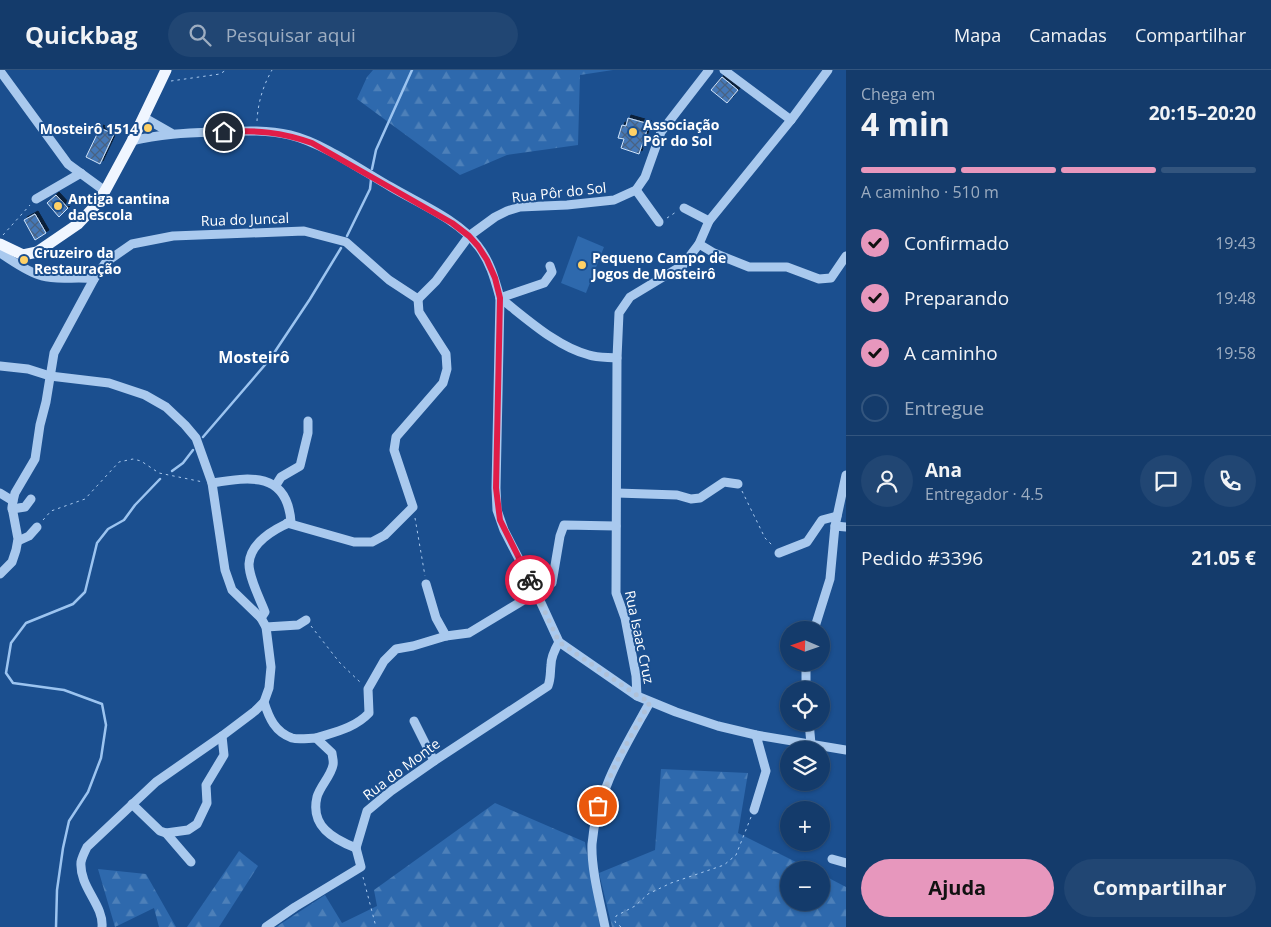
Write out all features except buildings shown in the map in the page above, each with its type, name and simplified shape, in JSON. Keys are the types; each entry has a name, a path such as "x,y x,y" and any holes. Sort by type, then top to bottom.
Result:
{"main road":[{"path":"0,244 23,255 37,252 78,224 95,206 105,191 132,142 166,70"}],"street":[{"path":"659,222 636,190 645,177 661,132 709,70"},
{"path":"724,70 791,120"},
{"name":"Rua Isaac Cruz","path":"638,696 625,618 616,593 617,358 619,313 630,297 683,264 699,244 709,221 791,120 828,70"},
{"path":"0,71 68,164 105,191"},
{"path":"143,117 171,133"},
{"path":"132,142 150,136 171,133 256,131 291,135 312,143 452,223 469,236 487,260 495,278 500,298 496,488 498,510 504,530 559,642 638,696 650,702 696,719 756,735 793,741"},
{"path":"36,198 81,174"},
{"name":"Rua Pôr do Sol","path":"469,236 495,217 507,211 520,208 614,200 636,190"},
{"path":"684,208 709,221"},
{"name":"Rua do Juncal","path":"13,505 15,493 35,460 54,353 94,278 106,262 132,244 173,236 304,231 346,242 389,280 418,299"},
{"path":"287,523 354,542 372,542 385,535 413,508 394,450 396,437 444,383 447,369 446,354 419,312 418,299 436,281 469,236"},
{"path":"699,244 749,267 788,267 819,279 831,278 846,256"},
{"path":"0,253 43,276 94,278"},
{"path":"500,298 544,283 552,272 550,266"},
{"path":"500,298 557,341 573,350 591,356 617,358"},
{"path":"0,366 28,369 50,376 109,383 145,395 166,407 196,438 212,483 225,570 232,590 261,618 266,627 271,667 269,688 264,702 222,736 156,782 87,847 81,861 83,880 98,909 103,924 102,927"},
{"path":"276,486 281,477 300,466 308,433 308,421"},
{"path":"817,621 830,579 835,526 846,475"},
{"path":"212,483 251,478 265,480 276,486 285,498 291,522 268,534 254,549 249,564 252,578 265,612 261,618"},
{"path":"617,493 677,495 691,499 700,498 724,482 738,484"},
{"path":"0,492 13,505 18,541 12,562 0,574"},
{"path":"13,505 25,507 31,499"},
{"path":"779,553 806,542 822,520 837,516"},
{"path":"264,702 270,720 277,729 293,738 316,738 348,728 362,720 369,713 368,689 384,661 396,649 446,636 469,633 552,582 560,536 564,525 616,526"},
{"path":"835,526 846,527"},
{"path":"18,541 29,536 37,527"},
{"path":"426,584 436,618 446,636"},
{"path":"266,627 298,625 306,620"},
{"name":"Rua do Monte","path":"356,848 368,811 391,791 548,686 552,677 553,654 559,642"},
{"path":"605,927 596,881 592,845 598,806 616,763 650,702"},
{"path":"414,722 434,761"},
{"path":"754,810 766,771 756,735"},
{"path":"132,804 160,831 166,833 188,830 197,824 207,803 206,785 224,755 222,736"},
{"path":"266,927 361,867 356,848 340,841 322,828 316,814 317,796 333,765 332,753 316,738"},
{"path":"830,747 846,750"},
{"path":"166,833 191,862"},
{"path":"832,859 846,864"}],"path":[{"path":"161,82 180,81 220,74 226,70"},
{"path":"256,131 258,105 272,70"},
{"path":"6,232 36,198"},
{"path":"659,222 684,208"},
{"path":"37,527 51,511 85,500 119,462 133,459 141,461 159,473 193,481 212,483"},
{"path":"738,484 765,538 779,553"},
{"path":"413,508 426,584"},
{"path":"306,620 340,663 368,689"},
{"path":"621,927 615,922 616,916 635,906 648,894 671,883 724,865 736,855 754,810"},
{"path":"361,867 376,927"}],"green space":[{"path":"373,70 613,70 580,75 578,145 507,155 460,175 357,99 367,77"},
{"name":"Pequeno Campo de Jogos de Mosteirô","path":"578,236 604,247 586,293 561,283"},
{"path":"661,769 748,773 738,833 794,861 780,861 780,911 830,911 830,879 846,887 846,927 612,927 599,873 655,850"},
{"path":"495,803 585,842 600,927 276,927 325,895 342,923 377,906 374,890"},
{"path":"239,851 258,866 219,927 187,927"},
{"path":"98,869 146,874 176,927 159,927 154,908 115,927"}],"waterway":[{"path":"372,169 376,150 412,70"},
{"path":"347,236 370,189 371,180"},
{"path":"203,437 270,359 341,248"},
{"path":"172,471 183,463 193,450"},
{"path":"56,927 57,890 69,821 88,792 101,758 106,725 102,704 64,690 13,683 6,673 11,643 26,623 73,604 85,592 97,543 108,529 124,520 135,505 160,479"}],"way so far":[{"path":"530,580 559,642 638,696 650,702 616,763 598,806"}],"place":[{"name":"Mosteirô 1514","path":"148,128"},
{"name":"Associação Pôr do Sol","path":"633,132"},
{"name":"Antiga cantina da escola","path":"58,206"},
{"name":"Cruzeiro da Restauração","path":"24,260"},
{"name":"Pequeno Campo de Jogos de Mosteirô","path":"582,265"}],"district":[{"name":"Mosteirô","path":"254,357"}],"route":[{"path":"224,132 269,131 291,135 312,143 452,223 469,236 478,246 495,278 500,298 496,488 498,510 504,530 530,580"}]}
